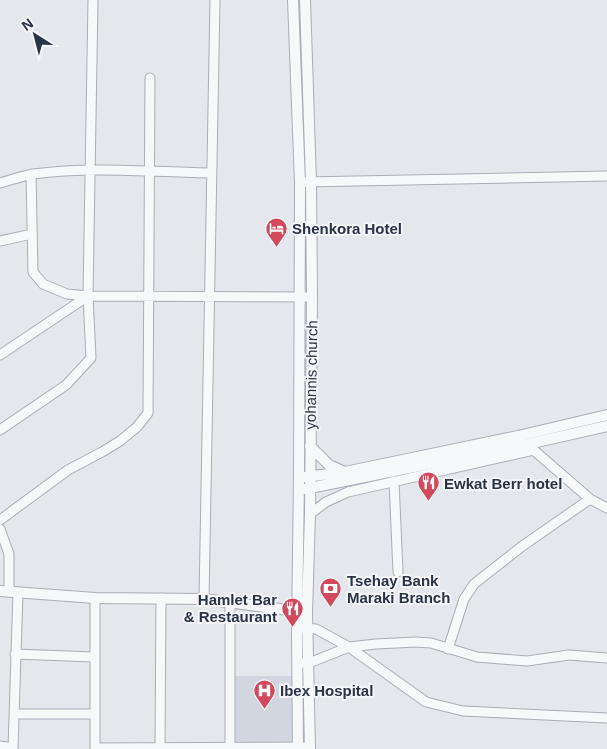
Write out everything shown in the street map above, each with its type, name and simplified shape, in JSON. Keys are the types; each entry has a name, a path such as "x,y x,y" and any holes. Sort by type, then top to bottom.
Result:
{"street":[{"path":"0,430 66,385 91,358 88,296 93,0"},
{"path":"204,599 215,0"},
{"path":"293,0 300,182 300,297 304,477 299,489 302,612 296,629 298,748"},
{"name":"yohannis church","path":"305,0 311,182 312,297 310,446 304,477 310,488 310,514 302,612 308,627 310,748"},
{"path":"0,520 68,470 120,441 137,427 148,412 150,78"},
{"path":"0,183 31,174 91,169 212,173"},
{"path":"31,174 33,272 43,284 67,294 88,296 312,297"},
{"path":"300,182 607,176"},
{"path":"0,241 32,234"},
{"path":"0,355 88,296"},
{"path":"304,477 346,472 518,436 607,415"},
{"path":"310,514 326,502 348,492 531,447 607,426"},
{"path":"518,436 590,499 607,508"},
{"path":"310,446 329,465 346,472"},
{"path":"299,489 531,447"},
{"path":"394,481 398,572"},
{"path":"448,649 464,598 474,584 590,499"},
{"path":"0,530 9,554 9,592 15,654 13,748 0,746"},
{"path":"9,592 95,598 204,599 302,612"},
{"path":"95,598 94,749 310,748"},
{"path":"160,748 161,598"},
{"path":"230,603 230,748"},
{"path":"296,629 316,628 349,648 426,702 463,711 607,718"},
{"path":"297,663 309,663 349,648 376,644 416,642 431,643 477,657 527,661 569,655 607,658"},
{"path":"15,654 94,658"},
{"path":"15,714 93,714"}],"shaded area":[{"name":"Ibex Hospital","path":"233,676 294,676 294,743 233,743"}],"place":[{"name":"Shenkora Hotel","path":"276,247"},
{"name":"Ewkat Berr hotel","path":"428,502"},
{"name":"Tsehay Bank Maraki Branch","path":"331,608"},
{"name":"Hamlet Bar & Restaurant","path":"293,627"},
{"name":"Ibex Hospital","path":"264,709"}]}
